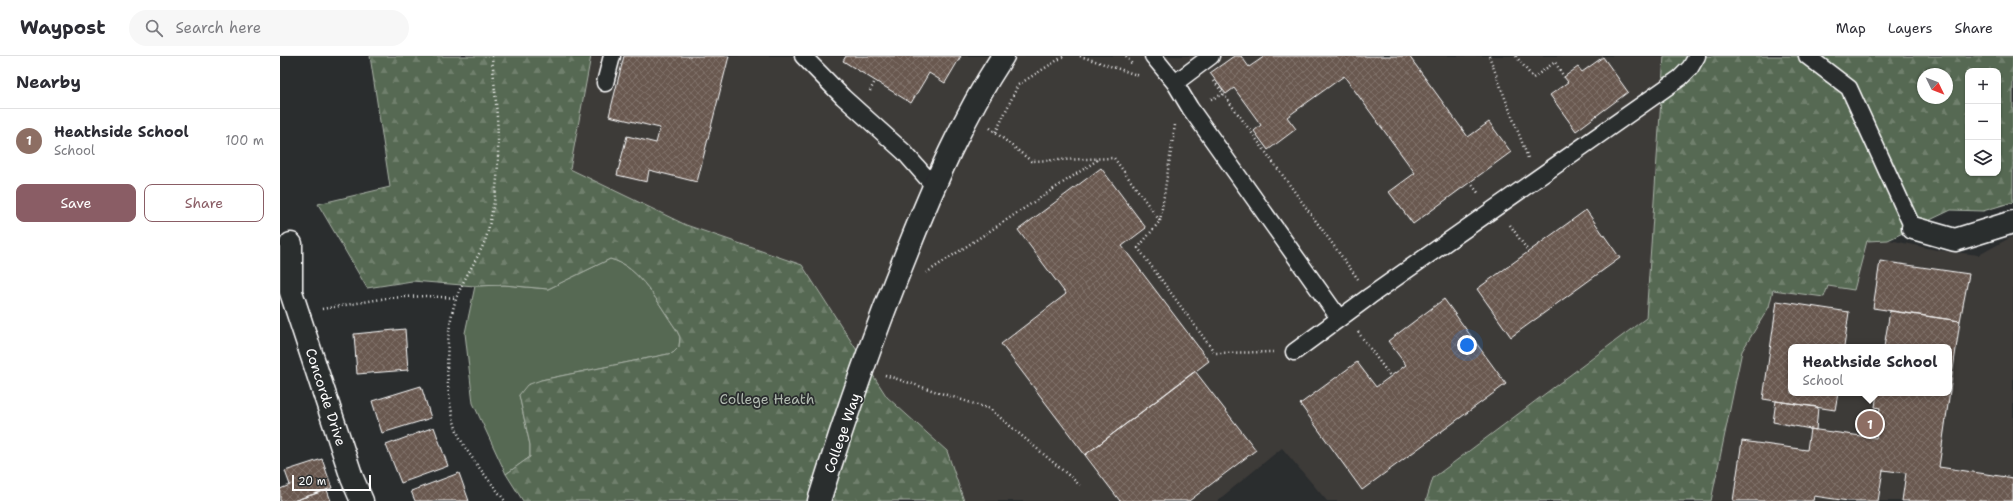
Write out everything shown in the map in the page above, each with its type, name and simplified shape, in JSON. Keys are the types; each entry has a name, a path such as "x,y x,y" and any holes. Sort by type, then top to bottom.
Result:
{"street":[{"name":"College Way","path":"819,501 873,369 896,278 933,185 989,77 1003,56"},
{"path":"1913,228 1955,240 2013,222"},
{"name":"Concorde Drive","path":"291,244 290,301 352,478 362,501"}],"lane":[{"path":"605,83 612,56"},
{"path":"803,56 843,97 904,152 933,185"},
{"path":"1153,56 1175,83 1190,108 1342,316"},
{"path":"1294,352 1370,296 1680,78 1690,68 1697,56"},
{"path":"1807,56 1849,88 1913,228"},
{"path":"1175,83 1206,60"}],"path":[{"path":"492,56 499,140 493,205 485,242 456,298 452,311 447,366 447,387 454,424 462,442 505,501"},
{"path":"996,132 1018,86 1064,56"},
{"path":"1080,56 1142,76"},
{"path":"1490,56 1536,179"},
{"path":"1516,56 1533,78 1555,62 1564,77"},
{"path":"1206,60 1370,296"},
{"path":"1176,119 1160,221 1138,248 1215,353 1294,352"},
{"path":"984,123 1031,161 1114,158 1160,221"},
{"path":"920,276 1100,158"},
{"path":"1497,206 1528,251"},
{"path":"290,301 426,296 456,298"},
{"path":"1342,316 1390,376"},
{"path":"873,369 990,409 1080,485"}],"shaded area":[{"path":"591,56 1664,56 1646,318 1433,478 1426,501 1327,501 1282,448 1217,501 964,501 947,451 887,397 802,265 686,225 569,169"},
{"path":"2013,236 2013,501 1711,501 1742,350 1769,307 1773,290 1824,297 1827,286 1867,241 1885,239 1937,250 1979,255"}],"green space":[{"name":"College Heath","path":"370,56 591,56 570,169 686,225 802,265 887,397 947,451 964,501 523,501 506,474 530,457 530,445 519,395 527,385 541,380 673,353 679,347 680,337 656,298 640,278 621,263 610,259 548,289 504,285 475,286 412,281 367,288 318,204 390,187"},
{"path":"1664,56 2013,56 2013,202 1983,211 1951,210 1888,240 1867,241 1854,290 1828,286 1824,297 1773,290 1769,307 1742,351 1711,501 1426,501 1433,478 1646,318"},
{"path":"610,259 621,263 631,270 640,278 656,298 680,337 679,347 673,353 541,380 519,395 530,445 530,457 506,474 473,403 465,333 475,286 504,285 548,289"}],"building":[{"path":"624,56 729,56 697,182 649,170 647,182 617,175 627,136 656,143 660,128 609,116"},
{"path":"846,56 961,56 945,83 929,73 911,103 843,61"},
{"path":"1234,56 1241,56 1249,67 1265,56 1409,56 1468,137 1489,122 1511,152 1413,224 1389,192 1415,173 1344,76 1287,117 1296,129 1268,150 1254,131 1261,125 1234,88 1226,94 1210,73"},
{"path":"1603,57 1628,92 1576,131 1550,95 1568,82 1564,77 1578,67 1582,72"},
{"path":"1101,168 1146,228 1122,246 1209,361 1085,455 1001,344 1066,294 1018,230"},
{"path":"1586,210 1620,258 1511,337 1477,289"},
{"path":"1880,261 1969,274 1960,321 1873,308"},
{"path":"1444,299 1506,384 1362,490 1300,404 1357,362 1376,387 1406,365 1388,341"},
{"path":"1777,301 1849,312 1844,344 1788,344 1788,396 1837,396 1835,410 1763,399"},
{"path":"1890,311 1960,321 1952,377 1952,344 1884,344"},
{"path":"405,329 408,370 357,374 354,334"},
{"path":"1195,371 1256,450 1189,501 1120,501 1085,455"},
{"path":"421,386 431,418 382,433 372,401"},
{"path":"1877,396 1949,396 1939,467 2013,478 2013,501 1902,501 1906,473 1883,470 1878,501 1848,501 1814,496 1813,501 1733,501 1742,441 1807,450 1810,429 1876,438 1880,408 1875,407"},
{"path":"1776,401 1818,407 1816,430 1773,422"},
{"path":"434,427 448,466 401,483 386,445"},
{"path":"322,459 332,488 293,501 280,501 280,489 290,485 285,471"},
{"path":"459,473 469,501 415,501 411,491"},
{"path":"327,490 331,501 293,501"}],"place":[{"name":"Heathside School","path":"1870,424"}]}
